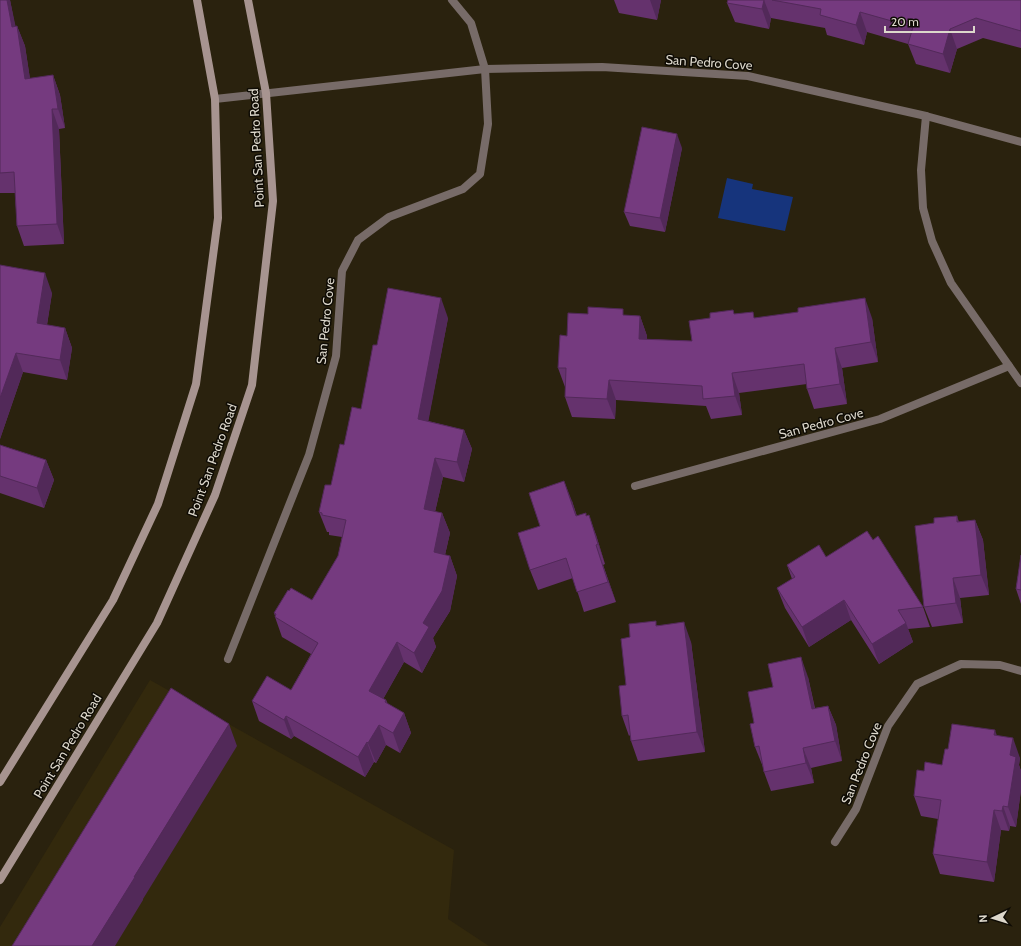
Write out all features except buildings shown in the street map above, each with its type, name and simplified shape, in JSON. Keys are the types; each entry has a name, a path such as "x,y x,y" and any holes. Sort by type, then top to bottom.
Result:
{"main road":[{"path":"0,782 113,600 158,504 196,384 218,218 215,99 197,0"},
{"name":"Point San Pedro Road","path":"0,880 156,623 215,494 252,385 273,201 266,93 248,0"}],"street":[{"path":"452,0 471,23 485,69"},
{"name":"San Pedro Cove","path":"215,99 485,69 602,67 748,76 926,116 1021,142"},
{"name":"San Pedro Cove","path":"228,658 309,455 336,356 342,271 358,240 389,217 463,189 480,174 488,124 485,69"},
{"path":"926,116 922,170 923,208 932,241 951,283 1021,383"},
{"name":"San Pedro Cove","path":"635,486 880,419 1009,366"},
{"name":"San Pedro Cove","path":"835,842 856,809 888,726 917,684 960,664 1000,665 1021,671"}],"shaded area":[{"path":"150,680 454,850 448,919 489,946 0,946 0,927"}],"water":[{"path":"727,178 753,184 752,189 793,197 785,231 718,218"}]}
